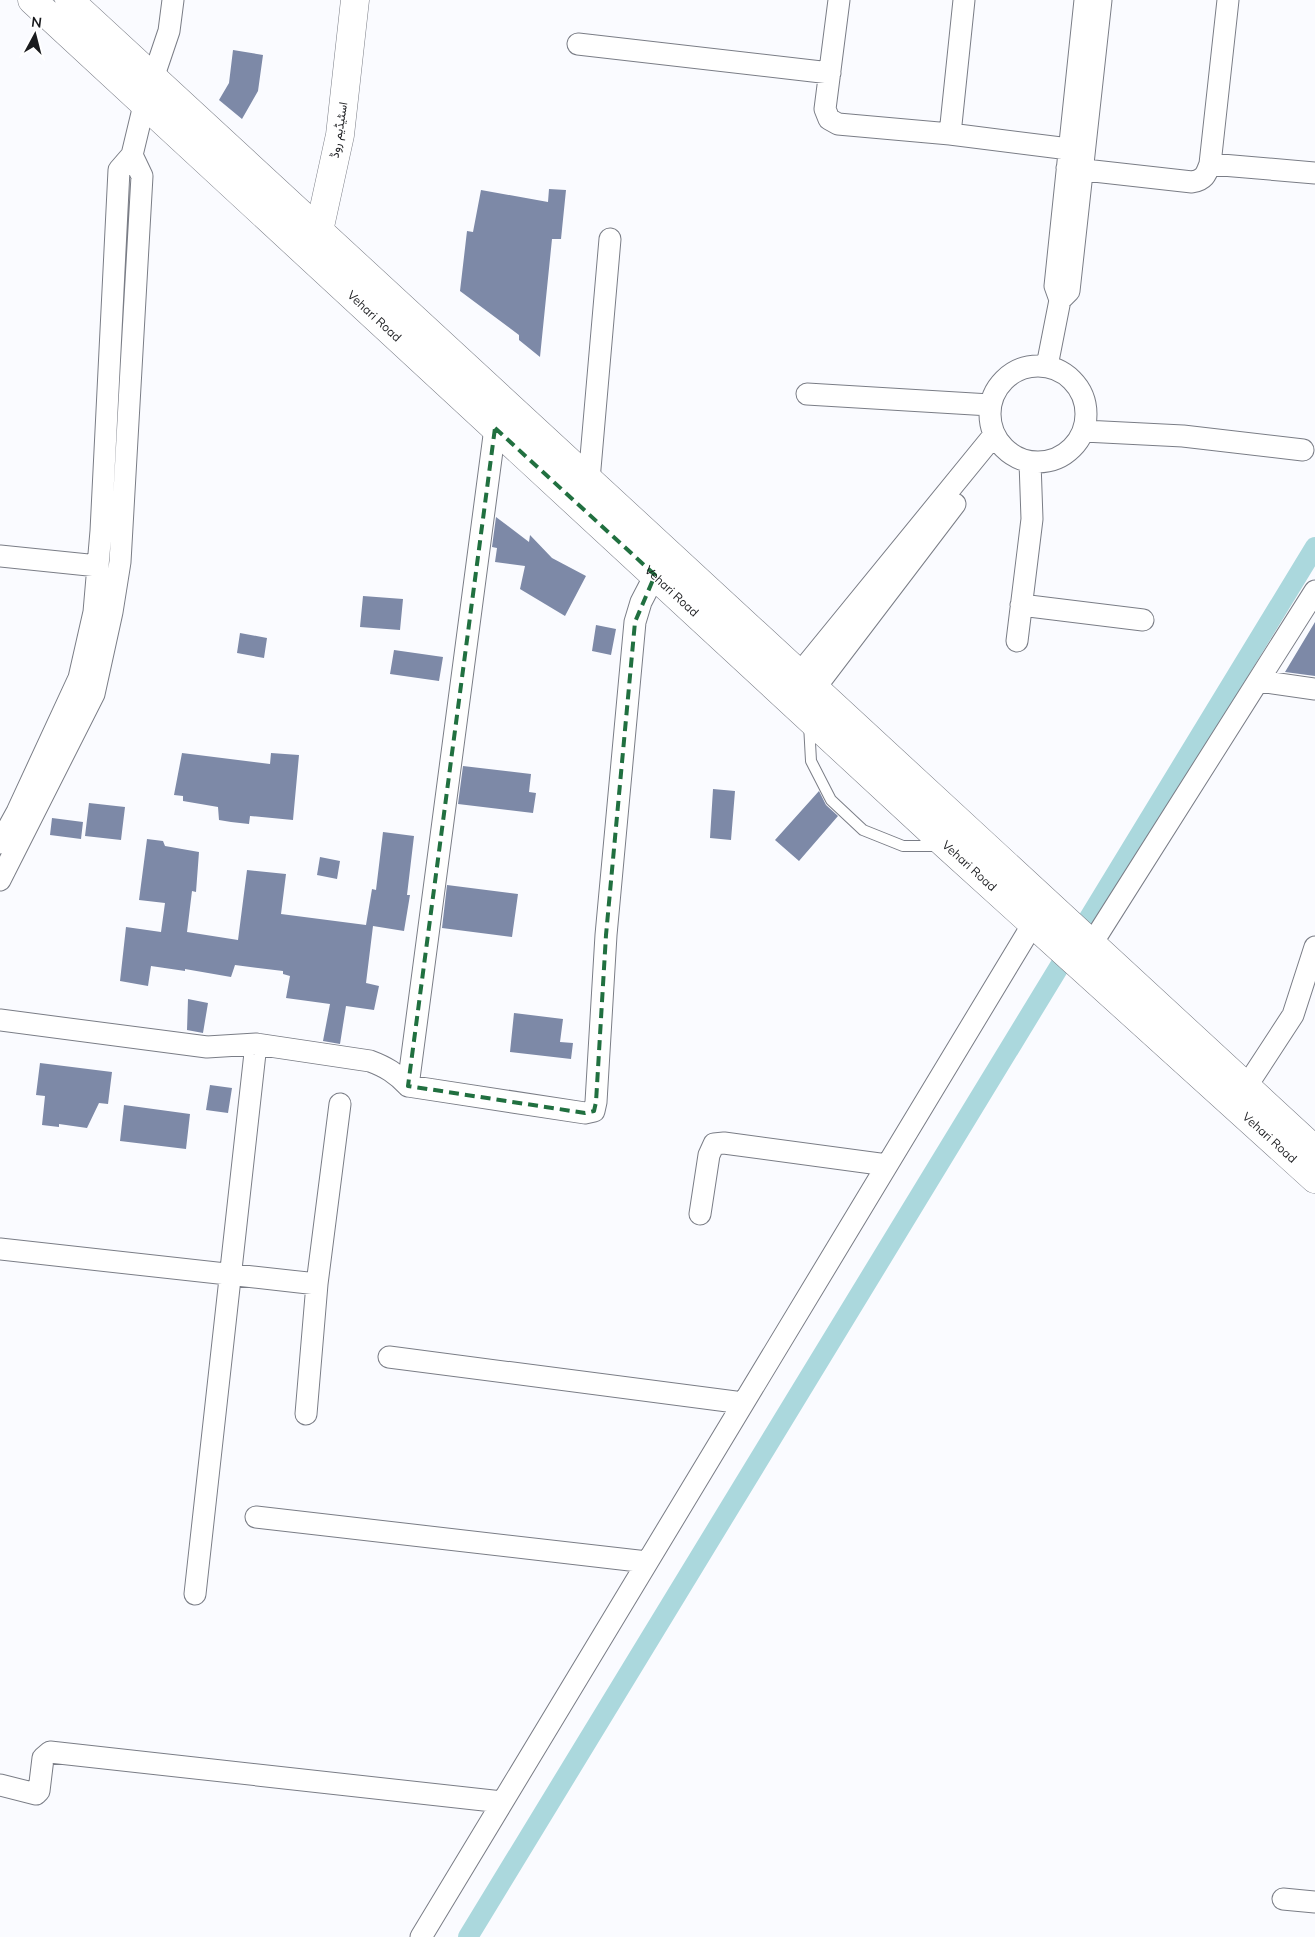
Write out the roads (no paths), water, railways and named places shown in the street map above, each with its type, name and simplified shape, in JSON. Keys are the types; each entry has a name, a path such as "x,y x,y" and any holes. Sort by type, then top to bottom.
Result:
{"main road":[{"name":"Vehari Road","path":"32,0 808,718 1091,946 1315,1150"},
{"name":"Vehari Road","path":"70,0 808,680 961,841 1035,923 1315,1180"},
{"name":"اسٹیڈیم روڈ","path":"307,256 319,231 340,135 355,0"}],"street":[{"path":"0,843 9,811 79,678 94,612 119,170 132,156 144,104 170,30 173,0"},
{"path":"839,0 825,110 829,119 838,124 950,134 1073,163 1192,182 1201,181 1206,175 1210,164 1228,0"},
{"path":"950,134 964,0"},
{"path":"1073,163 1085,0"},
{"path":"1047,366 1060,300 1055,286 1073,163 1101,0"},
{"path":"578,44 830,73"},
{"path":"0,880 94,694 112,612 120,562 134,273 142,176 132,156"},
{"path":"1210,164 1315,173"},
{"path":"589,480 610,239"},
{"path":"1032,366 1047,366 1063,372 1076,383 1084,398 1087,414 1084,431 1076,446 1063,456 1047,462 1030,462 1015,457 998,440 990,421 990,405 995,391 1005,379 1017,370 1032,366"},
{"path":"807,394 990,405"},
{"path":"408,1086 495,428"},
{"path":"1084,431 1183,436 1304,450"},
{"path":"808,680 998,440"},
{"path":"1017,641 1032,519 1030,462"},
{"path":"0,556 98,566"},
{"path":"0,1020 206,1047 256,1044 370,1061 386,1067 397,1074 408,1086 585,1113 594,1111 606,935 635,622 641,602 655,575"},
{"path":"1091,946 1315,591"},
{"path":"1021,605 1143,620"},
{"path":"1259,681 1315,689"},
{"path":"421,1937 1035,923"},
{"path":"1246,1087 1293,1015 1315,947"},
{"path":"195,1594 256,1044"},
{"path":"306,1414 317,1284 340,1104"},
{"path":"700,1214 709,1155 714,1144 724,1143 887,1165"},
{"path":"0,1249 317,1284"},
{"path":"389,1357 743,1403"},
{"path":"256,1517 647,1562"},
{"path":"0,1785 36,1794 39,1791 43,1758 50,1752 502,1802"},
{"path":"1282,1899 1315,1902"}],"lane":[{"path":"808,680 811,761 830,800 863,830 903,846 961,841"}],"waterway":[{"path":"468,1937 1315,547"}]}
